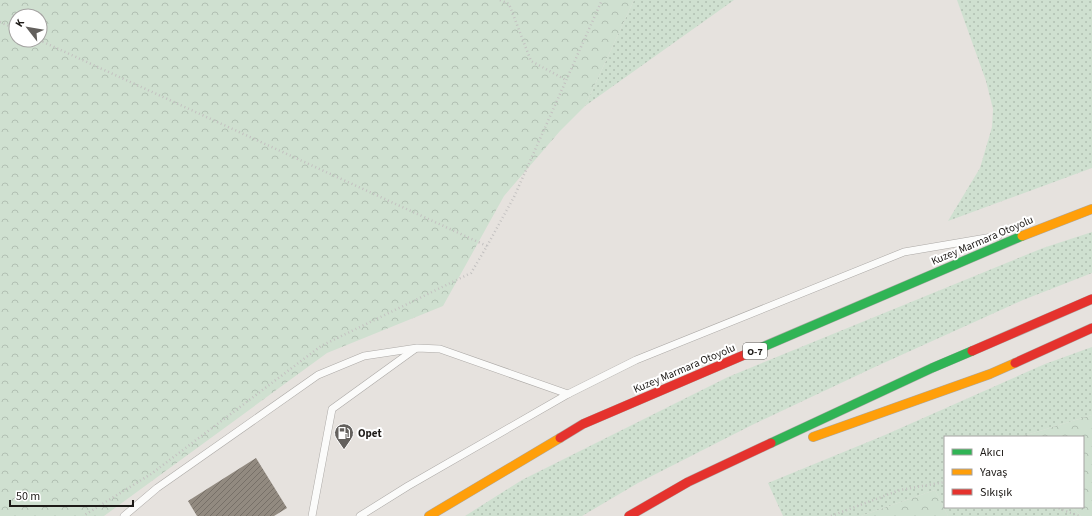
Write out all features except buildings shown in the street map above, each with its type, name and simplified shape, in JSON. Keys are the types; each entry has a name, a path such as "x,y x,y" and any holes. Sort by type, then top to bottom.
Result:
{"highway":[{"name":"Kuzey Marmara Otoyolu","path":"430,516 583,424 1038,229 1092,209"},
{"path":"630,516 688,482 932,368 1092,299"},
{"path":"806,440 990,374 1092,328"},
{"path":"688,482 776,450"}],"lane":[{"path":"360,516 408,486 568,394 636,360 904,252 1038,229"},
{"path":"124,516 157,488 318,374 364,356 417,348 440,349 568,394"},
{"path":"312,516 332,408 417,348"}],"path":[{"path":"500,0 509,4 531,61 566,80"},
{"path":"83,516 151,474 321,346 471,273 514,197 602,0"},
{"path":"48,44 487,246"},
{"path":"831,516 900,490 944,482"},
{"path":"1058,508 1079,516"}],"green space":[{"path":"0,0 634,0 585,106 560,131 504,196 443,306 327,353 104,516 0,516"},
{"path":"634,0 734,0 585,106"},
{"path":"957,0 1092,0 1092,168 948,221 980,168 992,127 993,109 986,81"},
{"path":"1092,232 1092,273 1023,300 877,366 752,425 638,483 582,516 465,516 522,480 728,377 1043,248"},
{"path":"1092,347 1092,415 1023,436 944,436 944,508 935,490 861,516 783,516 768,483 885,435 1045,364"},
{"path":"1092,415 1092,516 1081,516 1073,508 1084,508 1084,436 1023,436"},
{"path":"935,490 948,516 861,516"},
{"path":"944,508 1073,508 1081,516 948,516"}],"traffic: fast":[{"path":"758,349 1022,236"},
{"path":"771,443 972,351"}],"traffic: slow":[{"path":"1022,236 1092,209"},
{"path":"813,437 990,374 1015,363"},
{"path":"429,516 560,438"}],"traffic: jam":[{"path":"972,351 1092,299"},
{"path":"1015,363 1092,328"},
{"path":"560,438 583,424 758,349"},
{"path":"629,516 688,482 771,443"}],"place":[{"name":"Opet","path":"344,450"}]}
